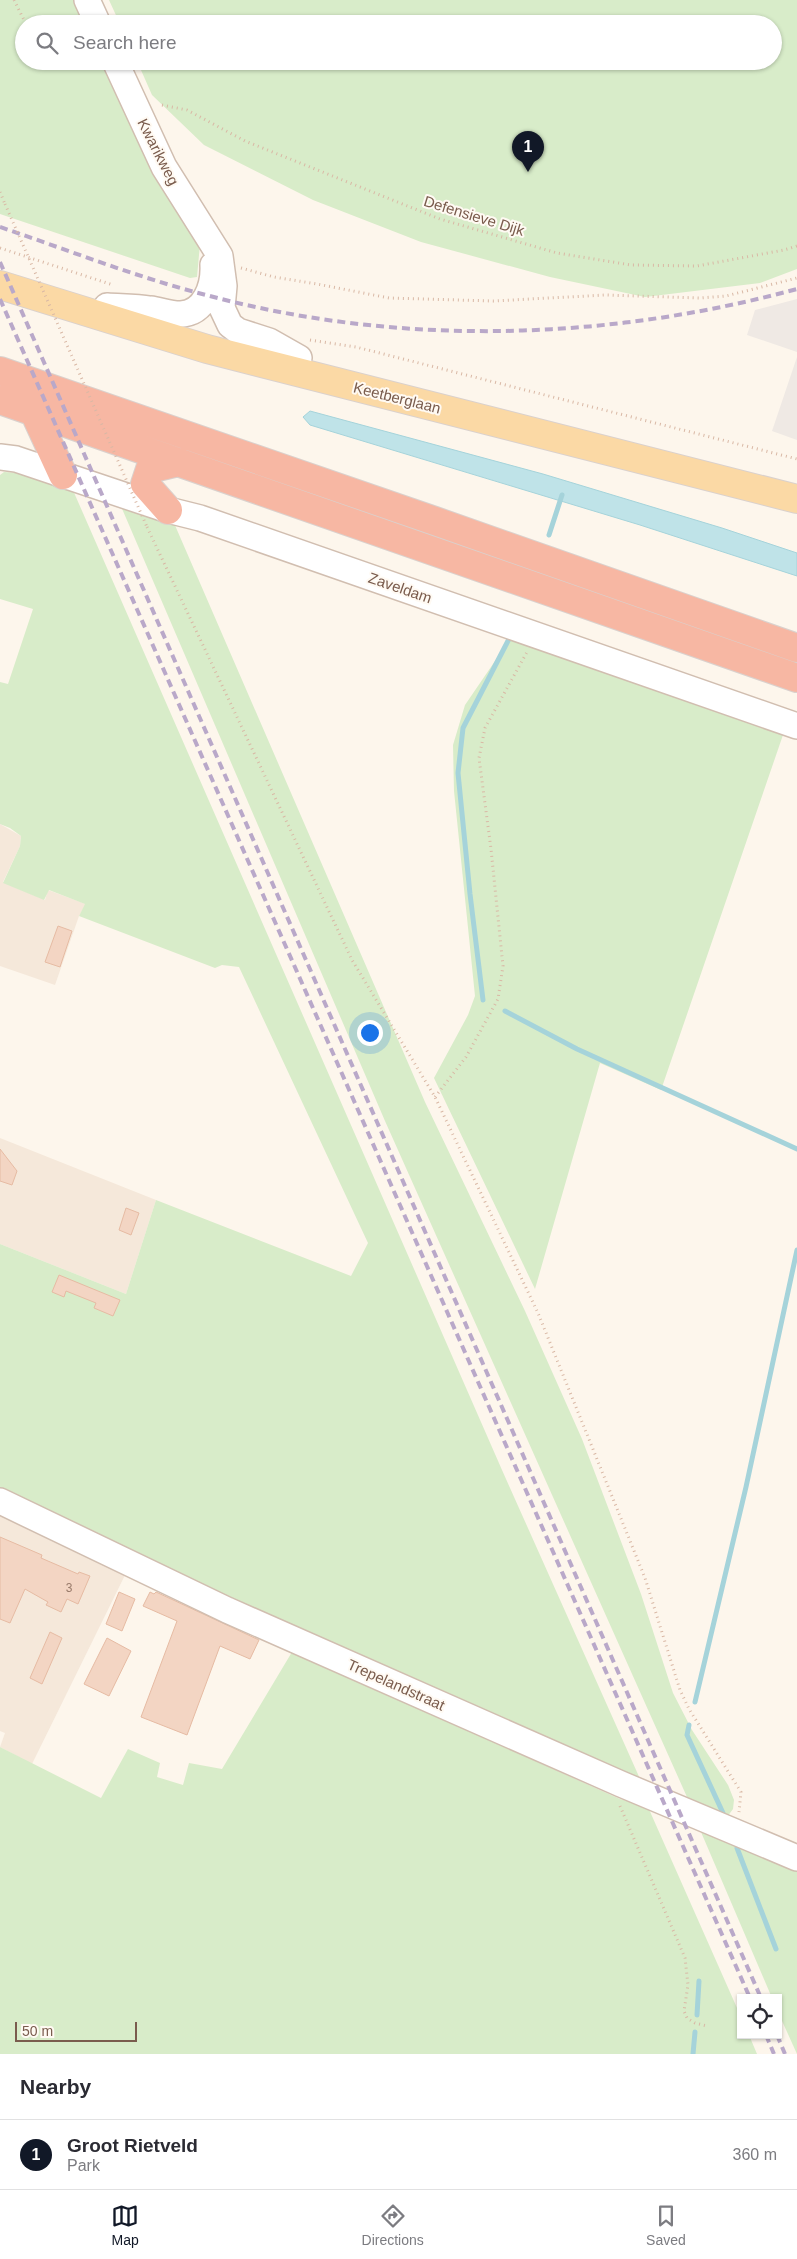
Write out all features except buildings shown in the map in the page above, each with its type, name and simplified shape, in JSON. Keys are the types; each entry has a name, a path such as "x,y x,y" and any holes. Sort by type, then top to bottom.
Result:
{"highway":[{"path":"0,371 435,520 797,648"},
{"path":"0,400 797,678"},
{"path":"34,412 63,475"},
{"path":"168,510 145,484 150,470 179,462"}],"main road":[{"name":"Keetberglaan","path":"0,270 112,296 797,485"},
{"name":"Keetberglaan","path":"0,285 207,349 797,499"}],"street":[{"path":"88,0 94,15"},
{"name":"Kwarikweg","path":"119,70 164,167 222,262 224,286 222,308 230,325 238,331 301,348"},
{"name":"Kwarikweg","path":"112,296 150,309 182,314 192,312 202,303 213,281 213,252 210,240"},
{"name":"Zaveldam","path":"0,457 16,459 168,510 200,518 797,726"},
{"name":"Trepelandstraat","path":"0,1501 228,1610 621,1784 797,1858"}],"path":[{"path":"14,0 22,15"},
{"name":"Defensieve Dijk","path":"162,105 187,110 245,141 440,219 557,253 631,265 697,266 797,246"},
{"path":"0,192 147,527 352,960 435,1097 538,1313 645,1578 680,1690 689,1709 741,1792 740,1807 730,1831"},
{"path":"0,248 112,296"},
{"path":"222,262 274,278 389,298 493,301 605,295 700,298 726,296 797,278"},
{"path":"301,348 356,347 797,459"},
{"path":"435,1097 466,1057 498,999 503,966 479,758 485,728 536,635"},
{"path":"621,1784 618,1796 621,1810 685,1958 688,1985 684,2010 687,2018 695,2023 706,2026"}],"shaded area":[{"path":"797,299 797,352 747,335 755,310"},
{"path":"797,357 797,440 772,431"},
{"path":"0,824 21,836 20,846 3,882 45,900 48,890 86,904 79,916 55,985 0,966"},
{"path":"0,1138 156,1200 126,1294 0,1244"},
{"path":"0,1509 127,1571 32,1764 0,1747 5,1733 0,1731"}],"green space":[{"path":"0,0 75,0 82,15 15,15 15,70 107,70 124,110 200,244 197,277 190,278 0,214"},
{"path":"109,0 797,0 797,269 760,283 645,297 550,277 421,242 313,200 204,145 152,95 141,70 782,70 782,15 116,15"},
{"path":"4,472 19,473 72,488 502,1470 645,1790 0,1491 0,1244 126,1294 156,1200 351,1276 368,1243 239,967 222,965 215,968 79,916 85,904 49,890 44,900 3,883 20,846 21,836 0,824 0,682 8,684 33,609 0,599 0,475"},
{"path":"120,504 174,523 425,1102 525,1311 582,1439 641,1594 673,1693 692,1730 728,1785 734,1800 733,1809 724,1821 691,1806 385,1121"},
{"path":"510,639 784,732 661,1090 600,1063 535,1289 434,1078 468,1015 475,996 454,791 453,745 465,705"},
{"path":"292,1652 620,1799 648,1807 737,2008 737,2039 751,2039 757,2054 0,2054 0,1747 101,1798 128,1749 160,1763 157,1777 183,1785 189,1763 222,1769"},
{"path":"698,1825 797,1865 797,2054 782,2021 782,1994 770,1994"}],"water":[{"path":"310,411 543,474 722,528 797,553 797,576 640,525 310,425 303,417"}],"waterway":[{"path":"549,535 562,495"},
{"path":"483,1000 458,773 463,728 510,637"},
{"path":"505,1011 577,1049 797,1149"},
{"path":"695,1702 746,1487 797,1250"},
{"path":"689,1725 687,1735 723,1813"},
{"path":"737,1848 776,1949"},
{"path":"697,2015 699,1981"},
{"path":"693,2054 695,2032"}],"railway":[{"path":"0,227 128,272 206,295 279,312 353,323 427,330 502,331 577,327 651,319 724,306 797,289"},
{"path":"0,262 759,1994"},
{"path":"0,299 748,1994"},
{"path":"768,2039 774,2054"},
{"path":"779,2039 785,2054"}],"place":[{"name":"Groot Rietveld","path":"528,172"}]}
